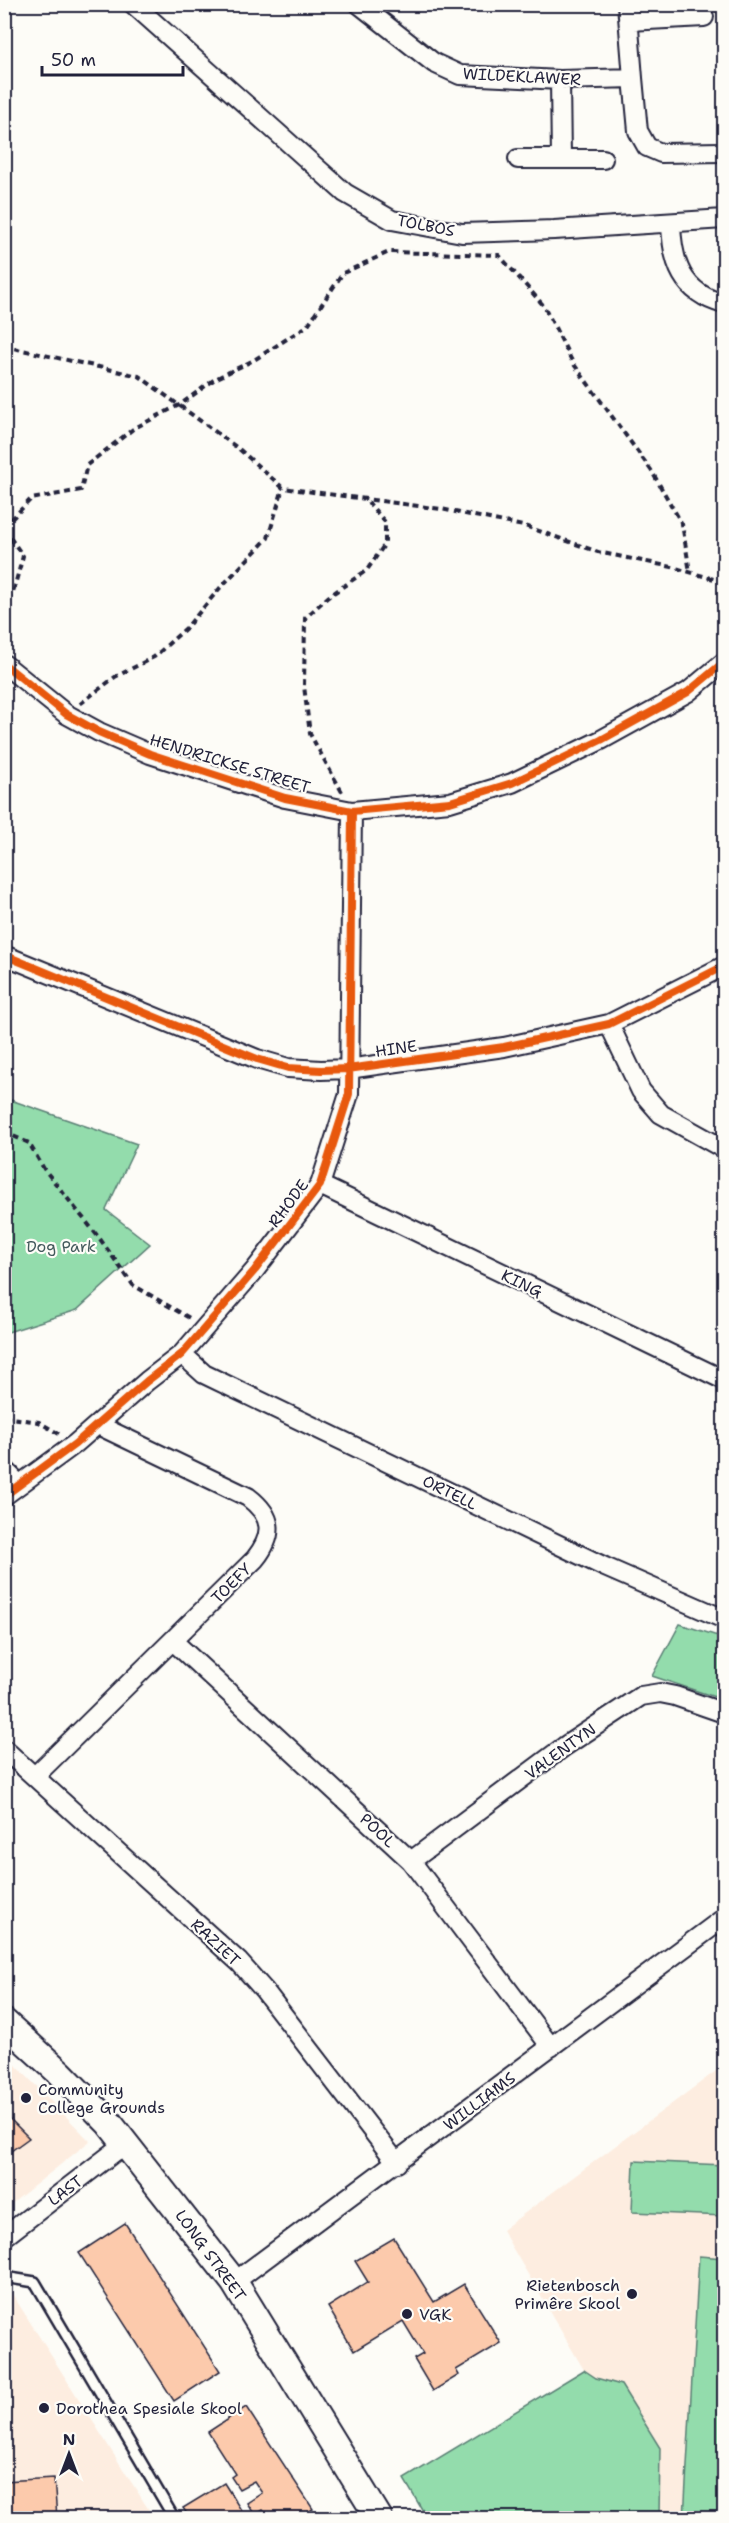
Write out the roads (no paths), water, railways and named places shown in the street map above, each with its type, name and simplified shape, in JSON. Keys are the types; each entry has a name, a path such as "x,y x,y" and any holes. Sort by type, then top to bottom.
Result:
{"street":[{"name":"TOLBOS","path":"133,4 345,193 392,220 462,233 724,219"},
{"name":"WILDEKLAWER","path":"359,4 434,63 460,75 560,80 633,78"},
{"path":"704,17 628,13 638,130 647,147 661,153 721,152"},
{"path":"560,80 561,159"},
{"path":"518,159 603,159"},
{"path":"671,223 672,246 681,273 701,296 724,304"},
{"name":"HENDRICKSE STREET","path":"4,663 66,714 99,732 150,754 285,798 352,811 450,802 512,783 601,740 688,692 724,662"},
{"name":"RHODE","path":"4,1496 75,1444 147,1381 182,1354 255,1270 320,1185 349,1094 352,811"},
{"name":"HINE","path":"4,955 257,1059 288,1068 321,1070 348,1069 504,1047 609,1024 724,966"},
{"path":"609,1024 641,1090 661,1114 724,1149"},
{"name":"KING","path":"320,1185 724,1380"},
{"name":"ORTELL","path":"182,1354 204,1374 605,1567 724,1619"},
{"name":"TOEFY","path":"35,1776 259,1554 269,1536 268,1521 262,1508 248,1497 98,1425"},
{"name":"POOL","path":"173,1641 411,1861 550,2048"},
{"name":"VALENTYN","path":"411,1861 565,1746 641,1696 660,1693 675,1696 724,1713"},
{"name":"RAZIET","path":"4,1749 239,1962 264,1990 397,2163"},
{"name":"WILLIAMS","path":"234,2282 724,1918"},
{"name":"LONG STREET","path":"4,2022 110,2122 234,2282 379,2518"},
{"name":"LAST","path":"4,2237 126,2143"}],"lane":[{"path":"4,1463 23,1482"},
{"path":"4,2277 34,2282 174,2518"}],"place":[{"name":"Community College Grounds","path":"26,2098"},
{"name":"Rietenbosch Primêre Skool","path":"632,2294"},
{"name":"VGK","path":"407,2314"},
{"name":"Dorothea Spesiale Skool","path":"44,2408"}],"park label":[{"name":"Dog Park","path":"61,1246"}]}
